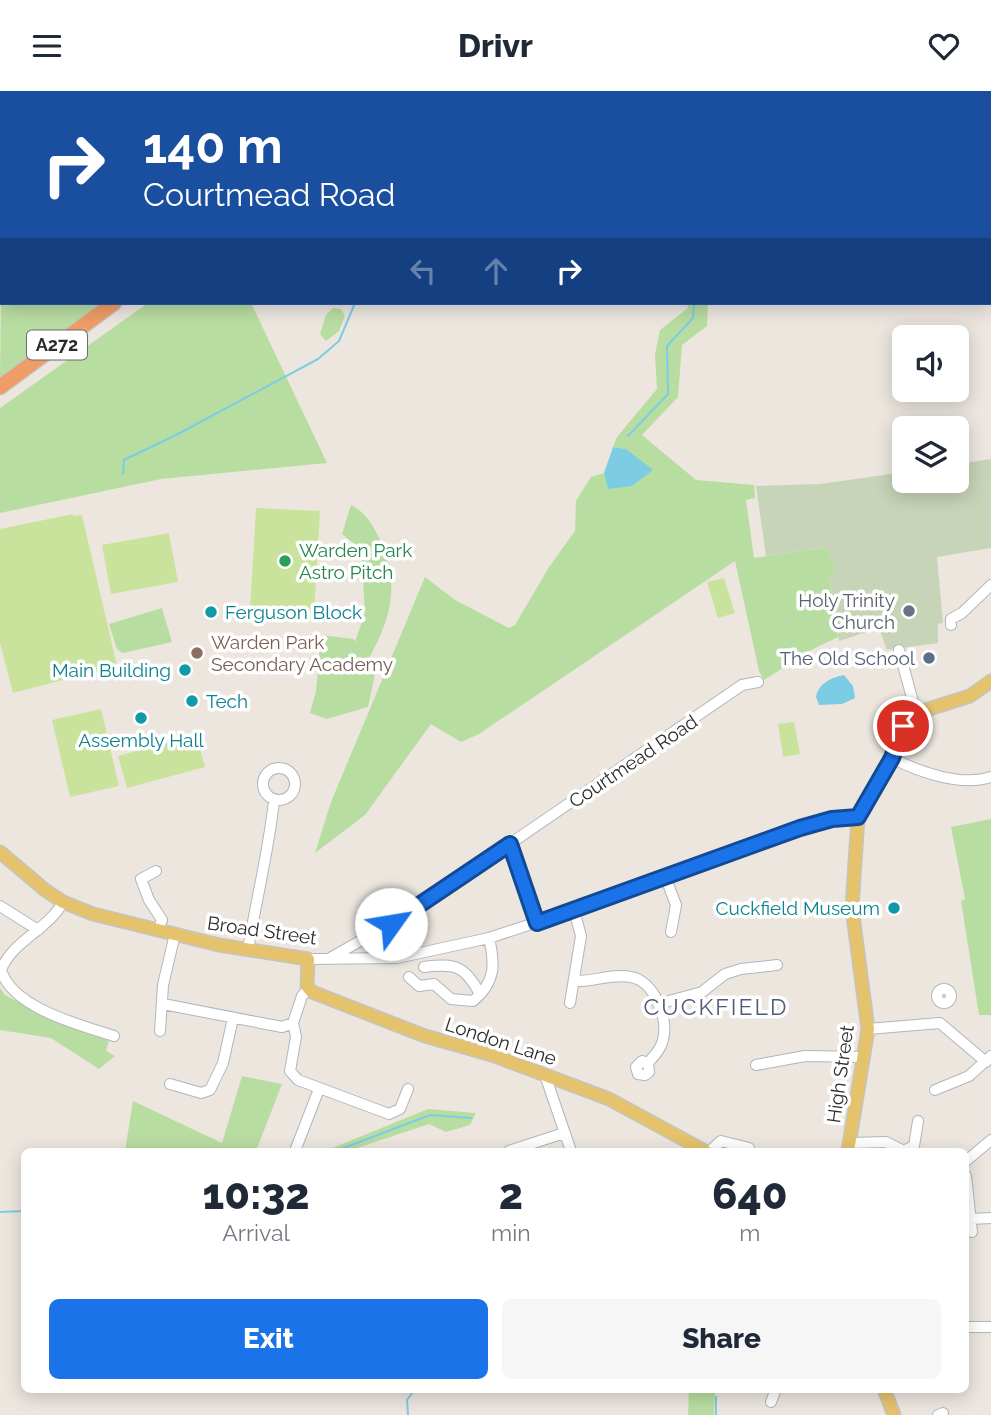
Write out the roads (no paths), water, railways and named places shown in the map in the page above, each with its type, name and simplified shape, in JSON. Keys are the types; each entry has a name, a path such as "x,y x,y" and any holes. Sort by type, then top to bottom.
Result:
{"highway":[{"name":"A272","path":"0,387 111,305"}],"main road":[{"path":"910,717 970,696 991,681"},
{"name":"High Street","path":"849,1147 868,1030 852,908 858,817 892,758 910,717"},
{"name":"Broad Street","path":"0,852 33,882 63,902 93,914 248,950 308,959"},
{"path":"308,959 309,988"},
{"name":"London Lane","path":"309,988 317,994 425,1036 492,1055 563,1081 638,1113 702,1148"},
{"path":"886,1393 894,1415"}],"street":[{"path":"951,625 951,619 962,613 991,585"},
{"path":"881,718 910,717 899,650"},
{"name":"Courtmead Road","path":"329,958 406,915 743,685 758,682"},
{"path":"892,758 923,772 943,776 981,780 991,777"},
{"path":"248,950 258,884 271,833 274,800"},
{"name":"Broad Street","path":"308,959 397,958 489,937 574,911 817,822 858,817"},
{"path":"510,844 537,923"},
{"path":"156,871 141,879 149,900 162,920 158,930"},
{"path":"665,876 676,905 671,932"},
{"path":"63,902 38,930 8,957 1,970 5,983 57,1017 114,1036"},
{"path":"0,906 38,930"},
{"path":"570,1003 580,936 574,911"},
{"path":"160,1031 163,985 175,934"},
{"path":"409,977 419,986 435,984 446,996 469,1002 489,983 494,969 489,937"},
{"path":"424,967 447,965 462,969 468,973 480,994"},
{"path":"658,1004 702,992 725,974 741,969 777,965"},
{"path":"575,981 633,977 648,985 658,1004 664,1036 660,1048 648,1063"},
{"path":"309,988 302,996 293,1023 296,1037 290,1072 298,1080 319,1089 389,1114 400,1109 408,1089"},
{"path":"940,1023 943,1003"},
{"path":"163,1004 282,1027 293,1023"},
{"path":"170,1084 201,1093 210,1090 223,1063 233,1018"},
{"path":"868,1030 940,1023 988,1059 969,1076 935,1090"},
{"path":"755,1065 805,1056 864,1057"},
{"path":"545,1075 570,1148"},
{"path":"553,1099 557,1086 563,1081"},
{"path":"298,1148 319,1089"},
{"path":"910,1148 914,1146 918,1121"},
{"path":"518,1148 564,1133"},
{"path":"969,1158 991,1140"},
{"path":"711,1148 721,1141 749,1148"},
{"path":"849,1147 886,1142 897,1148"},
{"path":"969,1201 972,1232"},
{"path":"971,1219 991,1218"},
{"path":"969,1327 991,1327"},
{"path":"771,1402 774,1393"}],"water":[{"path":"613,447 626,449 653,470 632,486 608,489 604,473"},
{"path":"844,675 853,686 855,698 842,704 819,705 816,697 820,688 830,679"}],"waterway":[{"path":"123,474 124,460 318,359 339,341 354,305"},
{"path":"628,436 668,394 667,346 693,318 694,305"},
{"path":"344,1148 430,1115 471,1118"},
{"path":"0,1212 21,1211"},
{"path":"408,1415 407,1400 412,1393"},
{"path":"716,1397 716,1415"}],"place":[{"name":"Warden Park Astro Pitch","path":"285,561"},
{"name":"Holy Trinity Church","path":"909,611"},
{"name":"Ferguson Block","path":"211,612"},
{"name":"Warden Park Secondary Academy","path":"197,653"},
{"name":"The Old School","path":"929,658"},
{"name":"Main Building","path":"185,670"},
{"name":"Tech","path":"192,701"},
{"name":"Assembly Hall","path":"141,718"},
{"name":"Cuckfield Museum","path":"894,908"}],"district":[{"name":"CUCKFIELD","path":"716,1007"}]}
